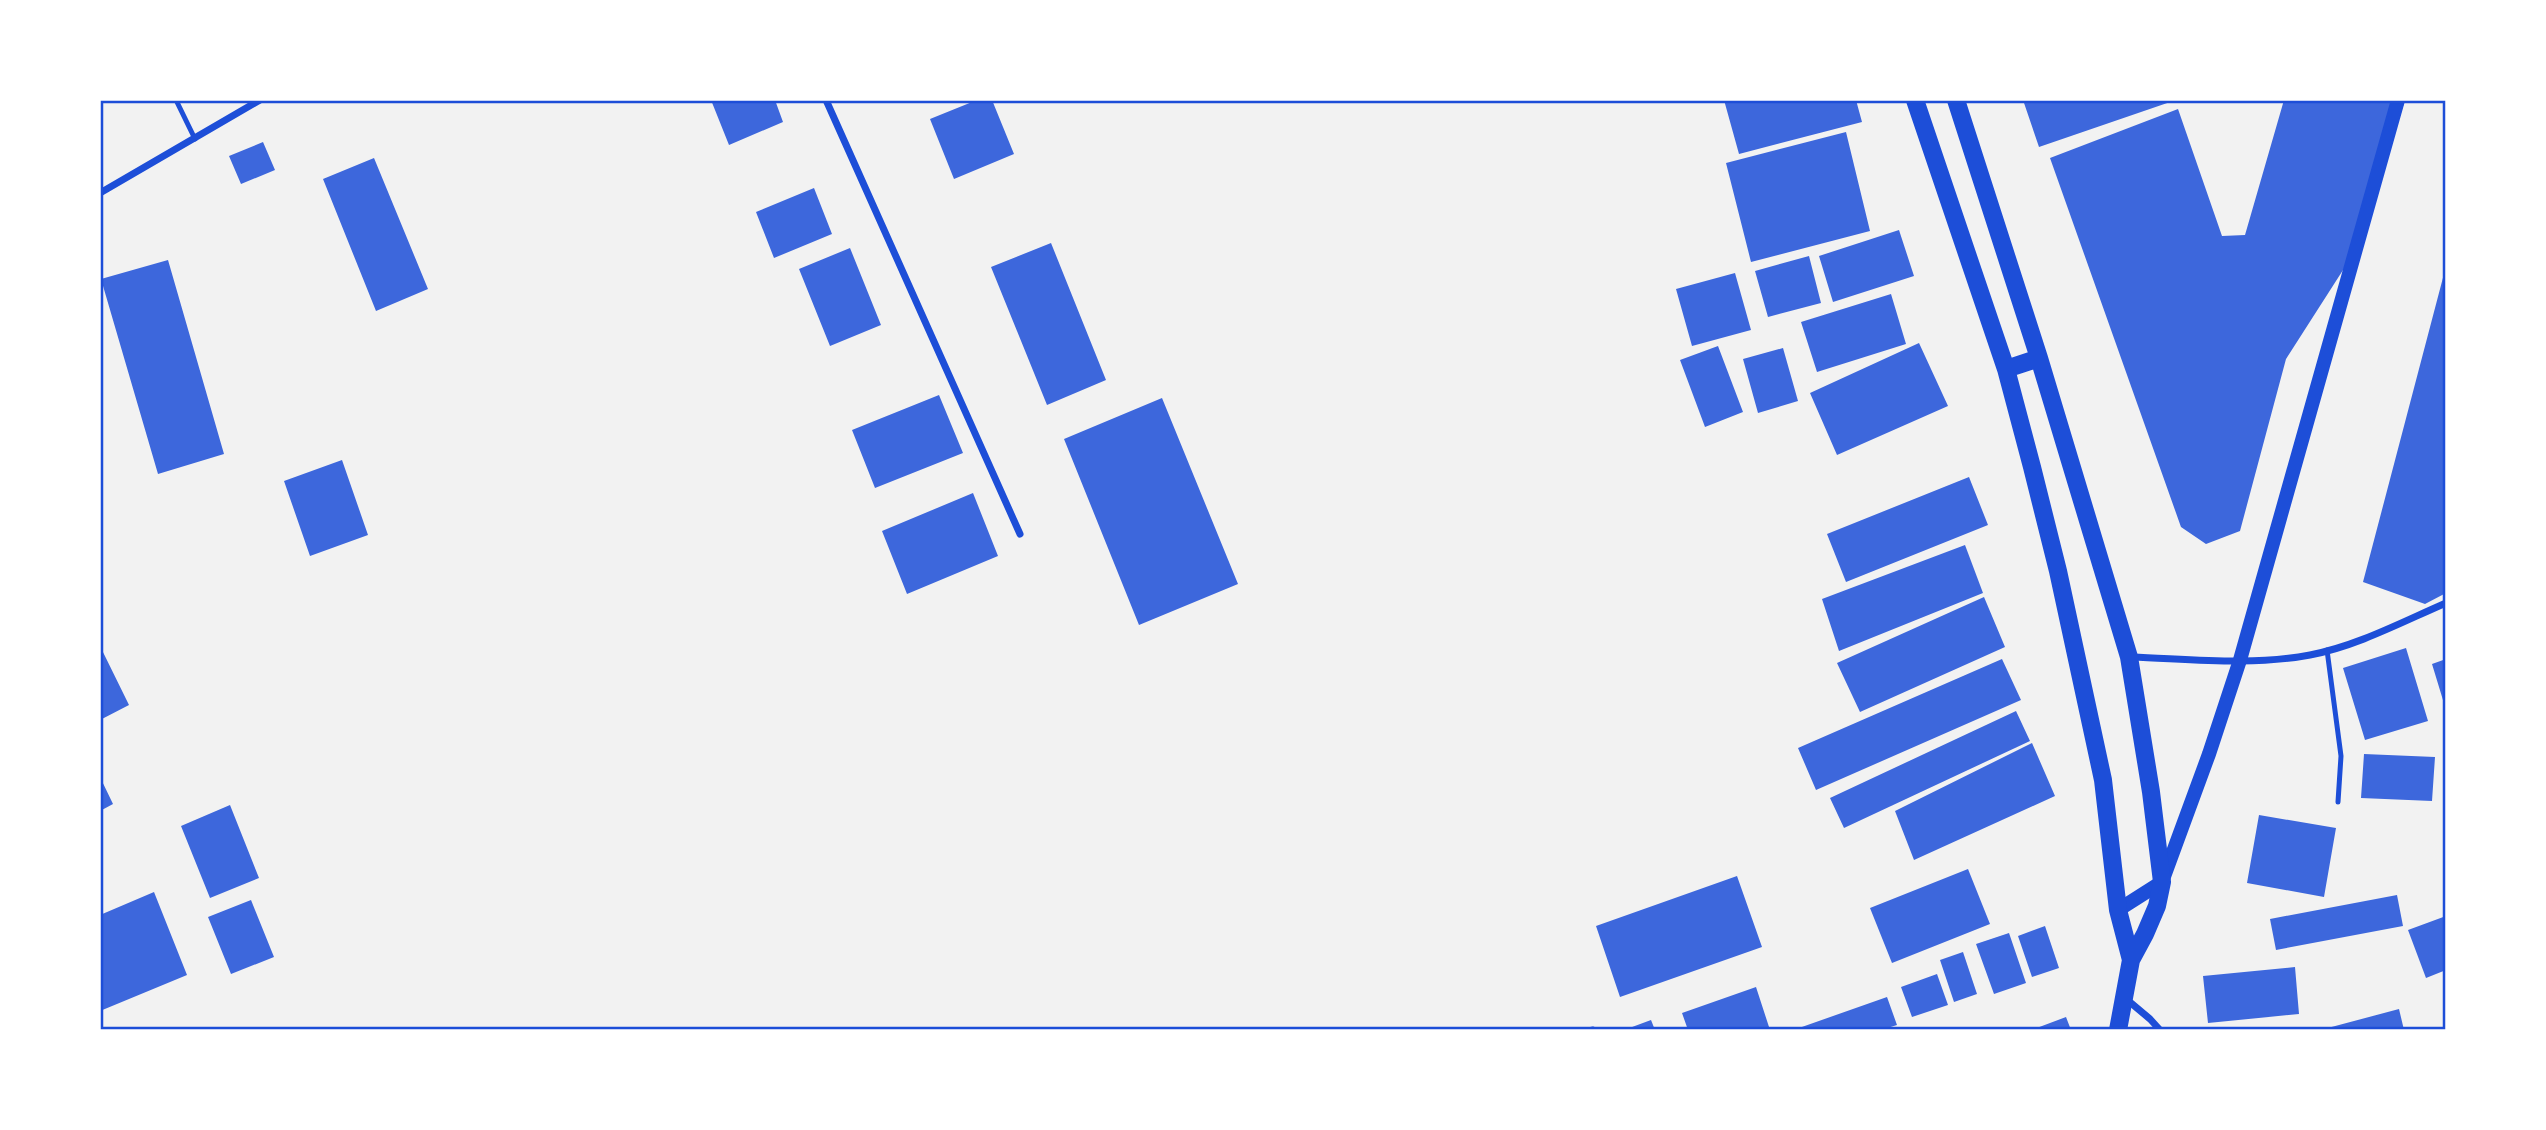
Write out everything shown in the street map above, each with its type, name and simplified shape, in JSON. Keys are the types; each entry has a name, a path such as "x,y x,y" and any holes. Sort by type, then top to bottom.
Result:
{"main road":[{"path":"1915,100 2006,369 2058,571 2103,780 2118,909 2131,960"},
{"path":"1956,100 2039,358 2129,657 2151,792 2162,882"},
{"path":"2118,1030 2131,960 2153,915 2162,882 2240,660 2398,100"},
{"path":"2006,369 2039,358"},
{"path":"2118,909 2162,882"}],"street":[{"path":"100,192 260,100"},
{"path":"826,100 1020,534"},
{"path":"2129,657 2240,660 2309,655 2368,637 2446,603"},
{"path":"2125,998 2160,1030"}],"lane":[{"path":"176,100 195,139"},
{"path":"2327,650 2341,756 2338,802"}],"building":[{"path":"711,100 775,100 783,122 729,145"},
{"path":"977,100 992,100 1014,154 954,179 930,119"},
{"path":"1724,100 1856,100 1862,122 1739,154"},
{"path":"2023,100 2176,100 2039,147"},
{"path":"2284,100 2405,100 2361,242 2286,359 2240,531 2206,544 2181,527 2050,158 2178,109 2222,236 2245,235"},
{"path":"1846,132 1870,231 1751,262 1726,163"},
{"path":"263,142 275,170 241,184 229,156"},
{"path":"374,158 428,289 376,311 323,179"},
{"path":"814,188 832,234 774,258 756,212"},
{"path":"1899,230 1914,276 1833,302 1819,256"},
{"path":"1051,243 1106,380 1047,405 991,267"},
{"path":"850,248 881,325 830,346 799,269"},
{"path":"1809,256 1821,303 1768,317 1755,271"},
{"path":"168,260 224,454 158,474 101,279"},
{"path":"2445,270 2446,593 2425,604 2363,582"},
{"path":"1735,273 1751,330 1692,346 1676,289"},
{"path":"1891,294 1906,344 1817,372 1801,322"},
{"path":"1919,343 1948,406 1837,455 1810,393"},
{"path":"1718,346 1743,412 1705,427 1680,360"},
{"path":"1783,348 1798,401 1758,413 1743,359"},
{"path":"939,395 963,453 875,488 852,430"},
{"path":"1162,398 1238,584 1139,625 1064,439"},
{"path":"342,460 368,535 310,556 284,481"},
{"path":"1969,477 1988,525 1846,582 1827,534"},
{"path":"973,493 998,556 907,594 882,531"},
{"path":"1965,545 1983,593 1839,651 1822,599"},
{"path":"1984,597 2005,647 1860,712 1837,663"},
{"path":"100,646 129,705 100,720"},
{"path":"2406,648 2428,721 2365,740 2343,668"},
{"path":"2002,659 2021,700 1816,790 1798,748"},
{"path":"2446,659 2446,710 2432,664"},
{"path":"2016,711 2030,741 1844,828 1830,798"},
{"path":"2032,743 2055,796 1914,860 1895,811"},
{"path":"2364,754 2435,757 2432,801 2361,798"},
{"path":"100,777 113,804 100,811"},
{"path":"230,805 259,878 210,898 181,826"},
{"path":"2259,815 2336,828 2324,897 2247,883"},
{"path":"1968,869 1990,924 1892,963 1870,908"},
{"path":"1737,876 1762,947 1620,997 1596,926"},
{"path":"154,892 187,975 100,1011 100,915"},
{"path":"2397,895 2403,926 2276,950 2270,919"},
{"path":"251,900 274,957 231,974 208,917"},
{"path":"2446,916 2446,970 2426,978 2408,930"},
{"path":"2045,926 2059,968 2032,977 2018,936"},
{"path":"2009,933 2026,983 1994,994 1976,944"},
{"path":"1963,952 1977,994 1954,1002 1940,960"},
{"path":"2295,967 2299,1014 2208,1023 2203,976"},
{"path":"1937,974 1948,1005 1912,1017 1901,987"},
{"path":"1756,987 1770,1030 1688,1030 1682,1013"},
{"path":"1887,997 1897,1025 1881,1030 1799,1028"},
{"path":"2399,1009 2404,1030 2324,1030 2324,1029"},
{"path":"2066,1017 2071,1030 2031,1030"},
{"path":"1651,1020 1655,1030 1624,1030"}]}
